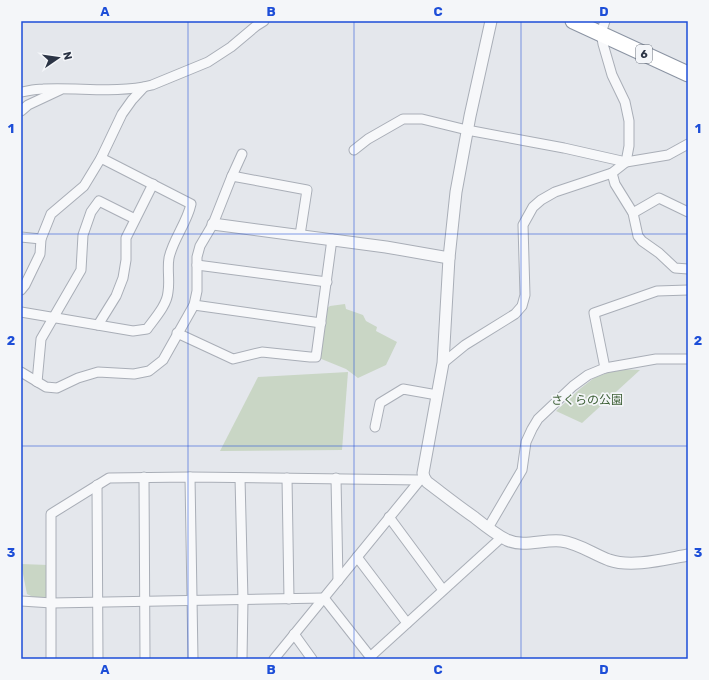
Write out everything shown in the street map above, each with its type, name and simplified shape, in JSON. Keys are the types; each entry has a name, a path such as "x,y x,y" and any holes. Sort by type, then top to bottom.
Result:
{"highway":[{"name":"6","path":"573,21 603,27 688,74"}],"street":[{"path":"21,92 42,89 113,90 144,87 208,62 231,47 264,21"},
{"path":"274,659 389,517 422,479 443,364 449,258 456,192 467,130 491,21"},
{"path":"443,364 465,345 515,314 522,306 525,295 523,225 533,207 541,200 555,192 612,173 626,162 629,146 630,121 625,102 612,75 603,27"},
{"path":"21,290 26,285 40,254 41,239 51,214 84,186 101,158 122,114 144,87"},
{"path":"21,110 28,105 63,89"},
{"path":"354,150 368,139 403,119 422,119 467,130 564,148 626,162 668,155 688,144"},
{"path":"21,372 46,387 57,388 78,378 98,372 134,374 149,371 163,360 194,305 197,291 197,257 200,246 213,224 242,154"},
{"path":"21,312 133,331 147,329 162,308 168,293 169,258 177,235 189,210 190,204 101,158"},
{"path":"612,173 614,184 633,213 638,236 675,268 688,270"},
{"path":"232,176 307,190 300,235"},
{"path":"98,325 116,296 123,278 126,260 126,238 153,184"},
{"path":"633,213 659,198 688,212"},
{"path":"37,382 41,339 81,270 83,235 91,212 99,201 135,219"},
{"path":"213,224 332,239 449,258"},
{"path":"21,237 41,239"},
{"path":"177,333 233,359 262,352 316,357 332,239"},
{"path":"197,265 327,282"},
{"path":"605,368 594,313 657,291 688,290"},
{"path":"194,305 321,323"},
{"path":"488,528 522,470 526,442 532,429 538,419 573,386 588,375 605,368 656,359 688,359"},
{"path":"375,427 380,403 403,389 437,395"},
{"path":"144,477 145,659"},
{"path":"190,477 193,659"},
{"path":"50,659 52,603 51,514 109,478 190,477 422,479 488,528 513,542 524,544 545,541 562,541 576,545 611,560 627,562 648,562 688,555"},
{"path":"240,478 243,600 242,659"},
{"path":"287,478 289,599"},
{"path":"336,478 338,581"},
{"path":"97,485 99,602 98,659"},
{"path":"389,517 443,590"},
{"path":"324,598 371,658 407,623 502,537"},
{"path":"357,556 407,623"},
{"path":"21,601 52,603 324,598"},
{"path":"294,634 312,659"}],"green space":[{"path":"345,304 346,309 363,315 366,321 377,327 376,331 397,342 386,365 358,378 346,369 319,358 325,310 330,306"},
{"name":"さくらの公園","path":"617,369 640,370 582,423 556,411 594,378"},
{"path":"348,372 342,450 220,451 258,377"},
{"path":"21,564 48,565 49,601 35,598 27,594"}]}
